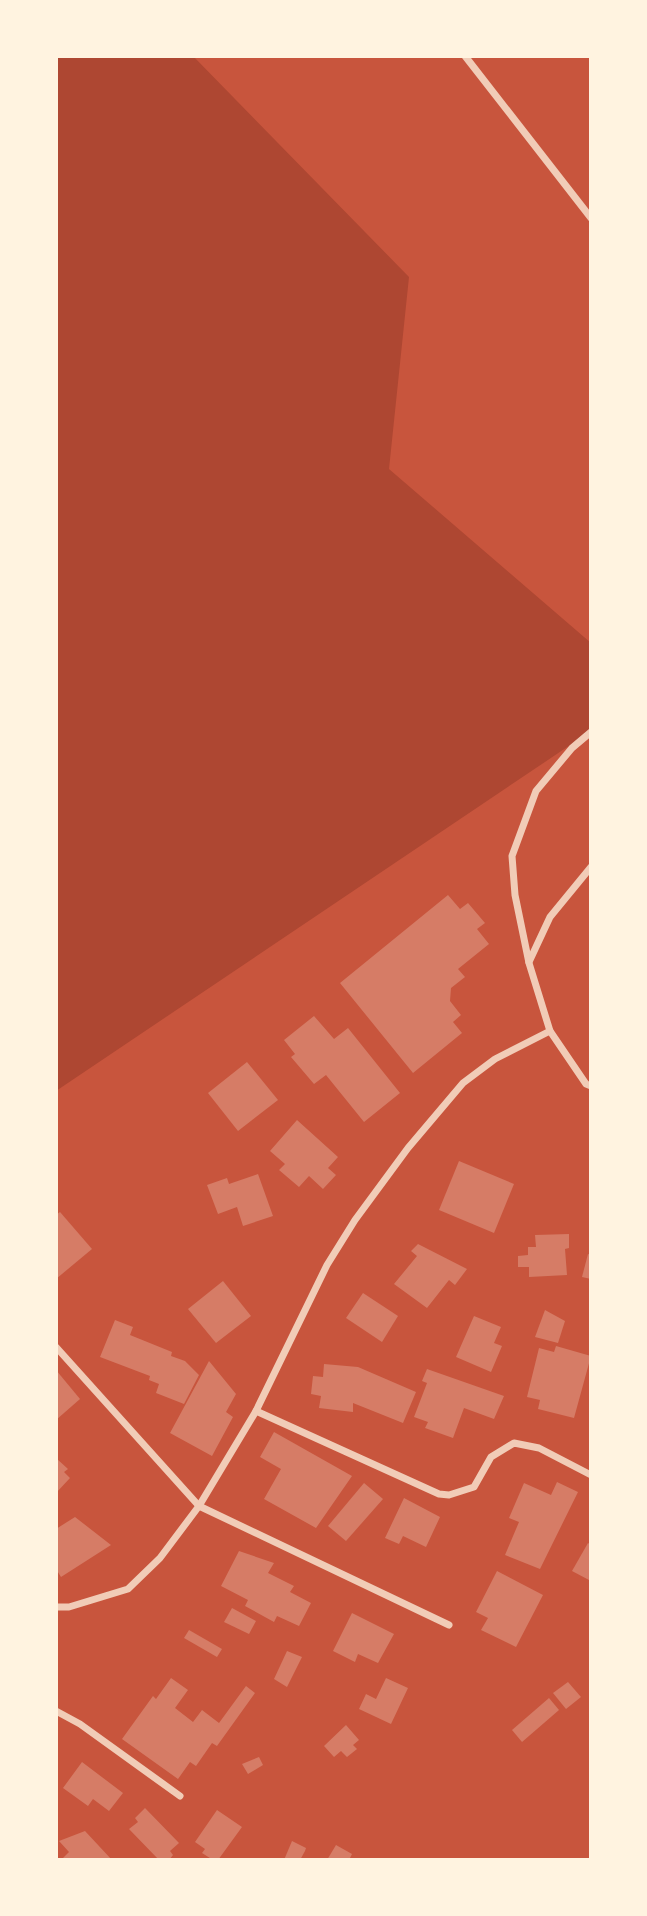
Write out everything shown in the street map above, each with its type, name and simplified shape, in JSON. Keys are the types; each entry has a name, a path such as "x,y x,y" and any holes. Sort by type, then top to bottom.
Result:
{"street":[{"path":"465,56 591,218"},
{"path":"591,732 572,748 536,791 512,856 515,894 529,963 550,1031 586,1084 591,1086"},
{"path":"529,963 550,917 591,867"},
{"path":"56,1607 69,1607 128,1589 160,1558 199,1506 256,1411 327,1265 355,1220 408,1148 463,1083 495,1059 550,1031"},
{"path":"56,1347 199,1506 449,1625"},
{"path":"256,1411 439,1494 449,1495 474,1487 491,1457 514,1443 539,1448 591,1475"},
{"path":"56,1711 80,1724 180,1796"}],"shaded area":[{"path":"56,56 193,56 409,277 389,469 591,643 591,731 56,1091"}],"building":[{"path":"448,895 460,909 468,903 485,923 477,929 489,944 458,969 465,977 451,988 450,1001 461,1015 453,1022 462,1033 413,1073 340,983"},
{"path":"314,1016 334,1039 348,1028 400,1093 364,1122 326,1075 314,1084 291,1057 295,1054 284,1040"},
{"path":"247,1062 278,1100 238,1131 208,1093"},
{"path":"297,1120 338,1157 328,1168 336,1175 323,1189 309,1176 299,1187 279,1170 285,1164 270,1151"},
{"path":"459,1161 514,1184 494,1233 439,1210"},
{"path":"258,1174 273,1216 243,1226 237,1207 218,1214 207,1185 227,1178 229,1184"},
{"path":"60,1212 92,1249 56,1279 56,1215"},
{"path":"569,1234 569,1248 565,1249 567,1275 529,1277 529,1267 518,1267 518,1256 528,1255 528,1247 536,1247 535,1235"},
{"path":"418,1244 467,1269 455,1285 449,1280 427,1308 394,1284 417,1256 411,1251"},
{"path":"588,1254 591,1255 591,1279 582,1277"},
{"path":"223,1281 251,1316 216,1343 188,1309"},
{"path":"363,1293 398,1316 382,1342 346,1318"},
{"path":"545,1310 565,1321 558,1343 535,1337"},
{"path":"474,1316 501,1327 494,1343 502,1346 491,1372 456,1357"},
{"path":"115,1320 133,1327 130,1335 172,1352 171,1356 185,1361 199,1375 184,1404 156,1393 159,1384 149,1380 150,1376 100,1357"},
{"path":"556,1346 591,1356 574,1418 538,1409 540,1400 527,1397 539,1348 554,1352"},
{"path":"209,1361 236,1394 226,1412 233,1417 212,1456 170,1433"},
{"path":"324,1364 358,1367 416,1392 403,1423 353,1403 353,1412 319,1408 321,1396 311,1394 313,1376 323,1377"},
{"path":"427,1369 504,1396 494,1419 464,1408 453,1438 425,1428 428,1422 414,1417 427,1383 422,1381"},
{"path":"56,1370 80,1399 56,1420"},
{"path":"274,1432 352,1476 316,1528 264,1499 281,1469 260,1457"},
{"path":"56,1458 68,1469 64,1472 70,1478 56,1493"},
{"path":"557,1482 578,1492 540,1569 505,1555 519,1522 509,1518 524,1483 551,1495"},
{"path":"364,1483 383,1499 346,1541 328,1526"},
{"path":"404,1498 440,1517 426,1547 403,1536 399,1544 385,1538"},
{"path":"75,1517 111,1545 61,1577 56,1569 56,1529"},
{"path":"588,1543 591,1545 589,1580 572,1571"},
{"path":"239,1551 274,1563 268,1573 294,1586 290,1592 311,1603 299,1626 277,1616 274,1622 245,1606 248,1600 221,1586"},
{"path":"497,1571 543,1595 516,1647 481,1630 488,1618 476,1612"},
{"path":"232,1608 256,1621 249,1634 224,1622"},
{"path":"352,1613 394,1634 378,1663 358,1654 355,1662 333,1651"},
{"path":"189,1630 222,1649 217,1657 184,1638"},
{"path":"287,1651 302,1657 287,1687 274,1679"},
{"path":"171,1678 188,1690 175,1708 193,1722 202,1710 219,1723 246,1686 255,1693 217,1746 212,1743 196,1766 190,1762 178,1779 122,1739 153,1696 156,1699"},
{"path":"386,1678 408,1688 391,1724 359,1709 366,1694 376,1699"},
{"path":"568,1682 581,1697 566,1709 553,1693"},
{"path":"549,1698 559,1710 522,1742 512,1730"},
{"path":"346,1725 359,1740 353,1745 357,1749 347,1757 341,1751 334,1757 324,1746"},
{"path":"259,1757 263,1765 248,1774 242,1764"},
{"path":"82,1762 123,1793 109,1811 93,1799 88,1806 63,1788"},
{"path":"145,1808 179,1843 170,1851 173,1855 169,1860 159,1860 129,1829 138,1822 135,1818"},
{"path":"217,1810 242,1827 218,1860 213,1860 202,1853 205,1849 195,1842"},
{"path":"85,1831 112,1860 61,1860 69,1852 59,1841"},
{"path":"292,1841 306,1848 305,1851 300,1860 284,1860"},
{"path":"336,1845 352,1854 349,1860 327,1860"}]}
